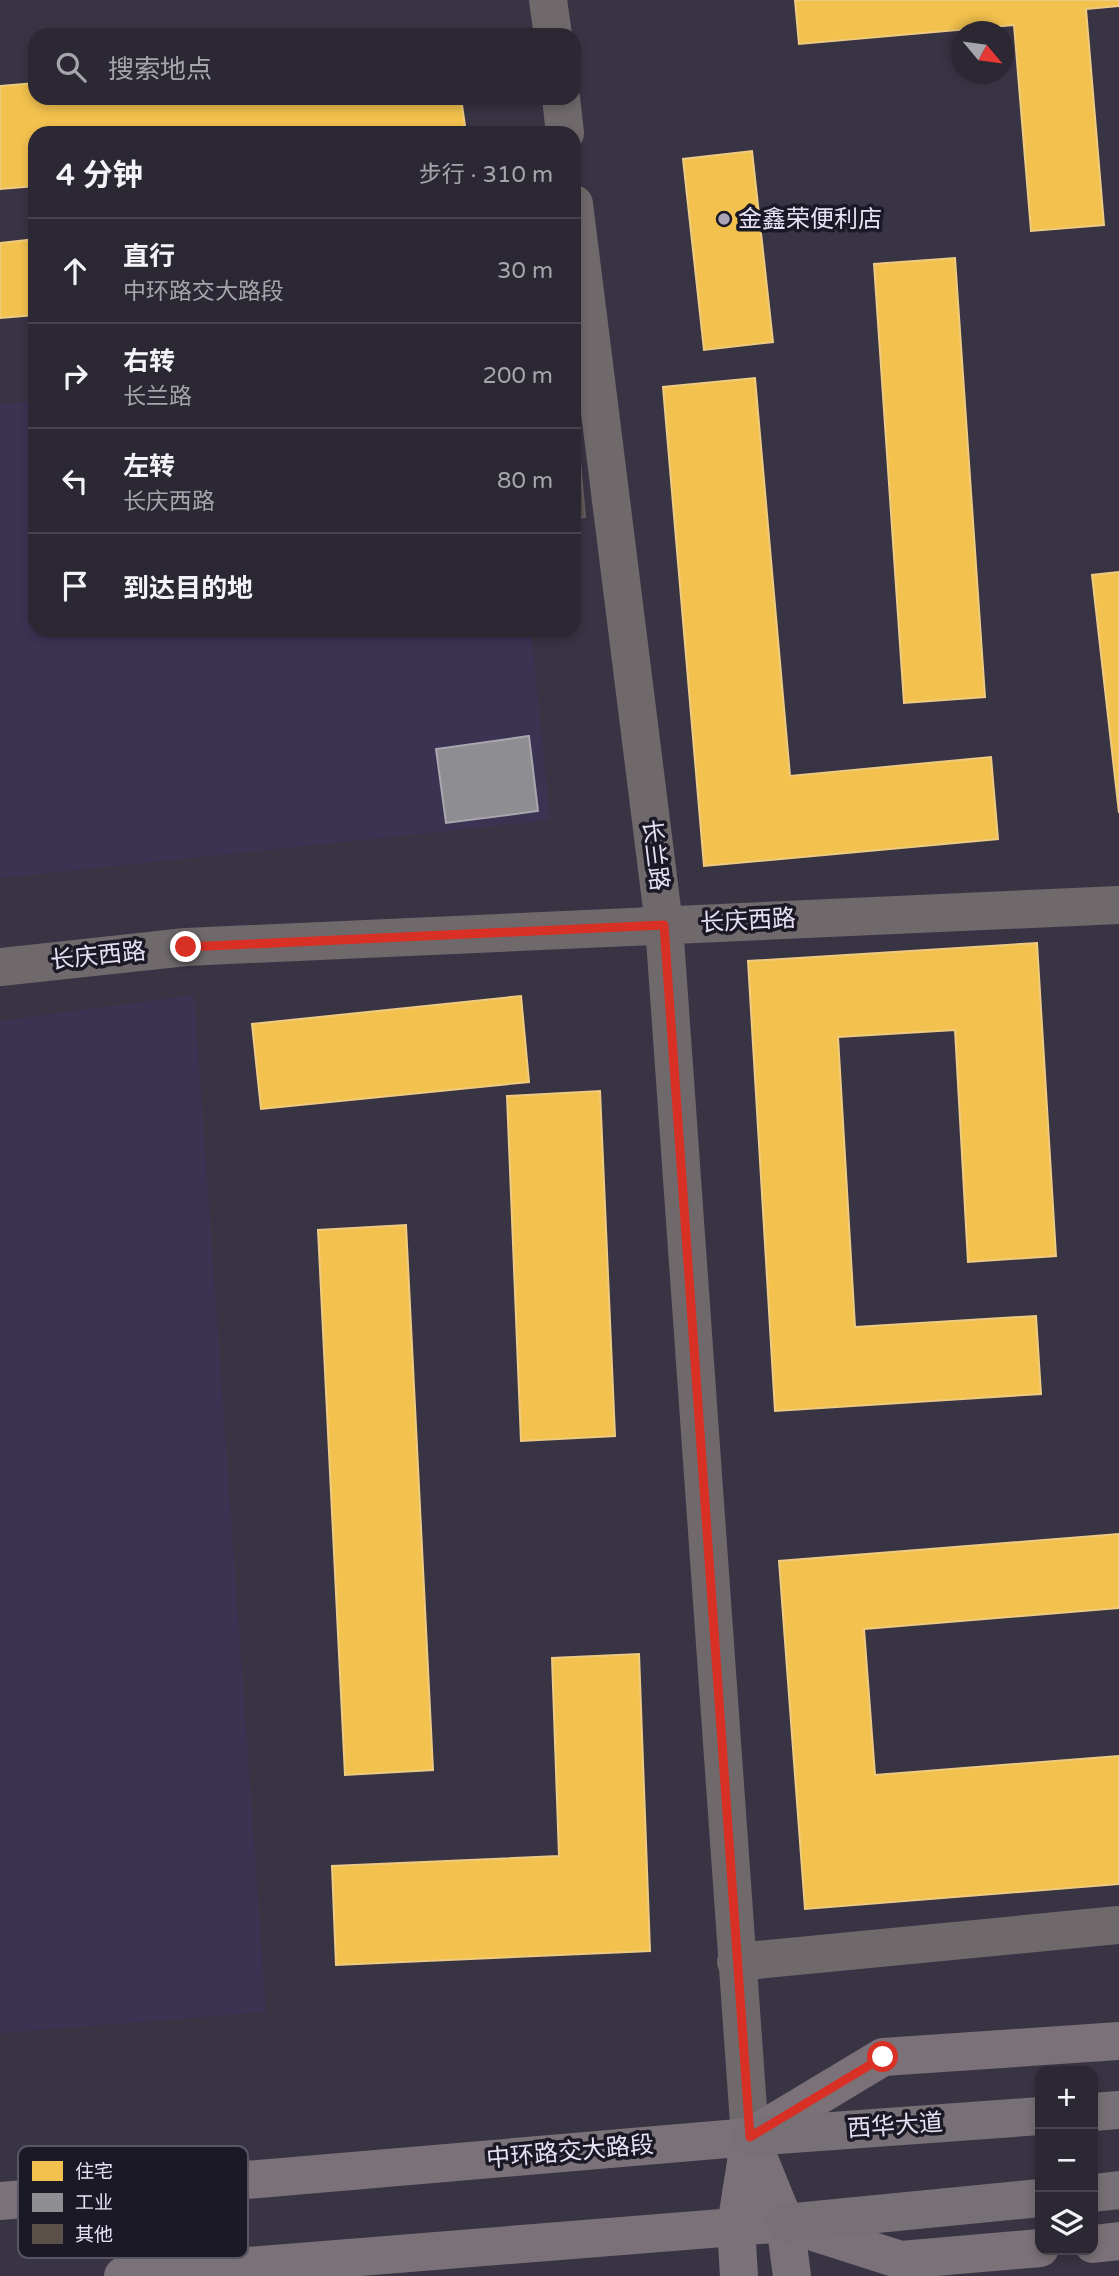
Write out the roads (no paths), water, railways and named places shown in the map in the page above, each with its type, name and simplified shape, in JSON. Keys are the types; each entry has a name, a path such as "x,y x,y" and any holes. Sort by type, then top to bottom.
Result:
{"highway":[{"path":"1098,2112 1119,2110"},
{"name":"西华大道","path":"750,2137 1035,2116"},
{"path":"1098,2192 1119,2190"},
{"path":"785,2223 1035,2198"}],"main road":[{"name":"中环路交大路段","path":"248,2180 750,2137 883,2057 1119,2041"},
{"path":"750,2137 785,2223 792,2276"},
{"path":"739,2276 736,2227 750,2137"},
{"name":"中环路交大路段","path":"0,2201 18,2199"},
{"path":"123,2276 785,2223 901,2260 1035,2248"},
{"path":"1098,2243 1119,2241"}],"street":[{"path":"548,0 552,28"},
{"path":"562,105 564,126"},
{"name":"长兰路","path":"581,260 664,925 750,2137"},
{"name":"长庆西路","path":"0,967 186,947 1119,905"},
{"path":"736,1962 1119,1925"}],"place":[{"name":"金鑫荣便利店","path":"724,219"}]}
